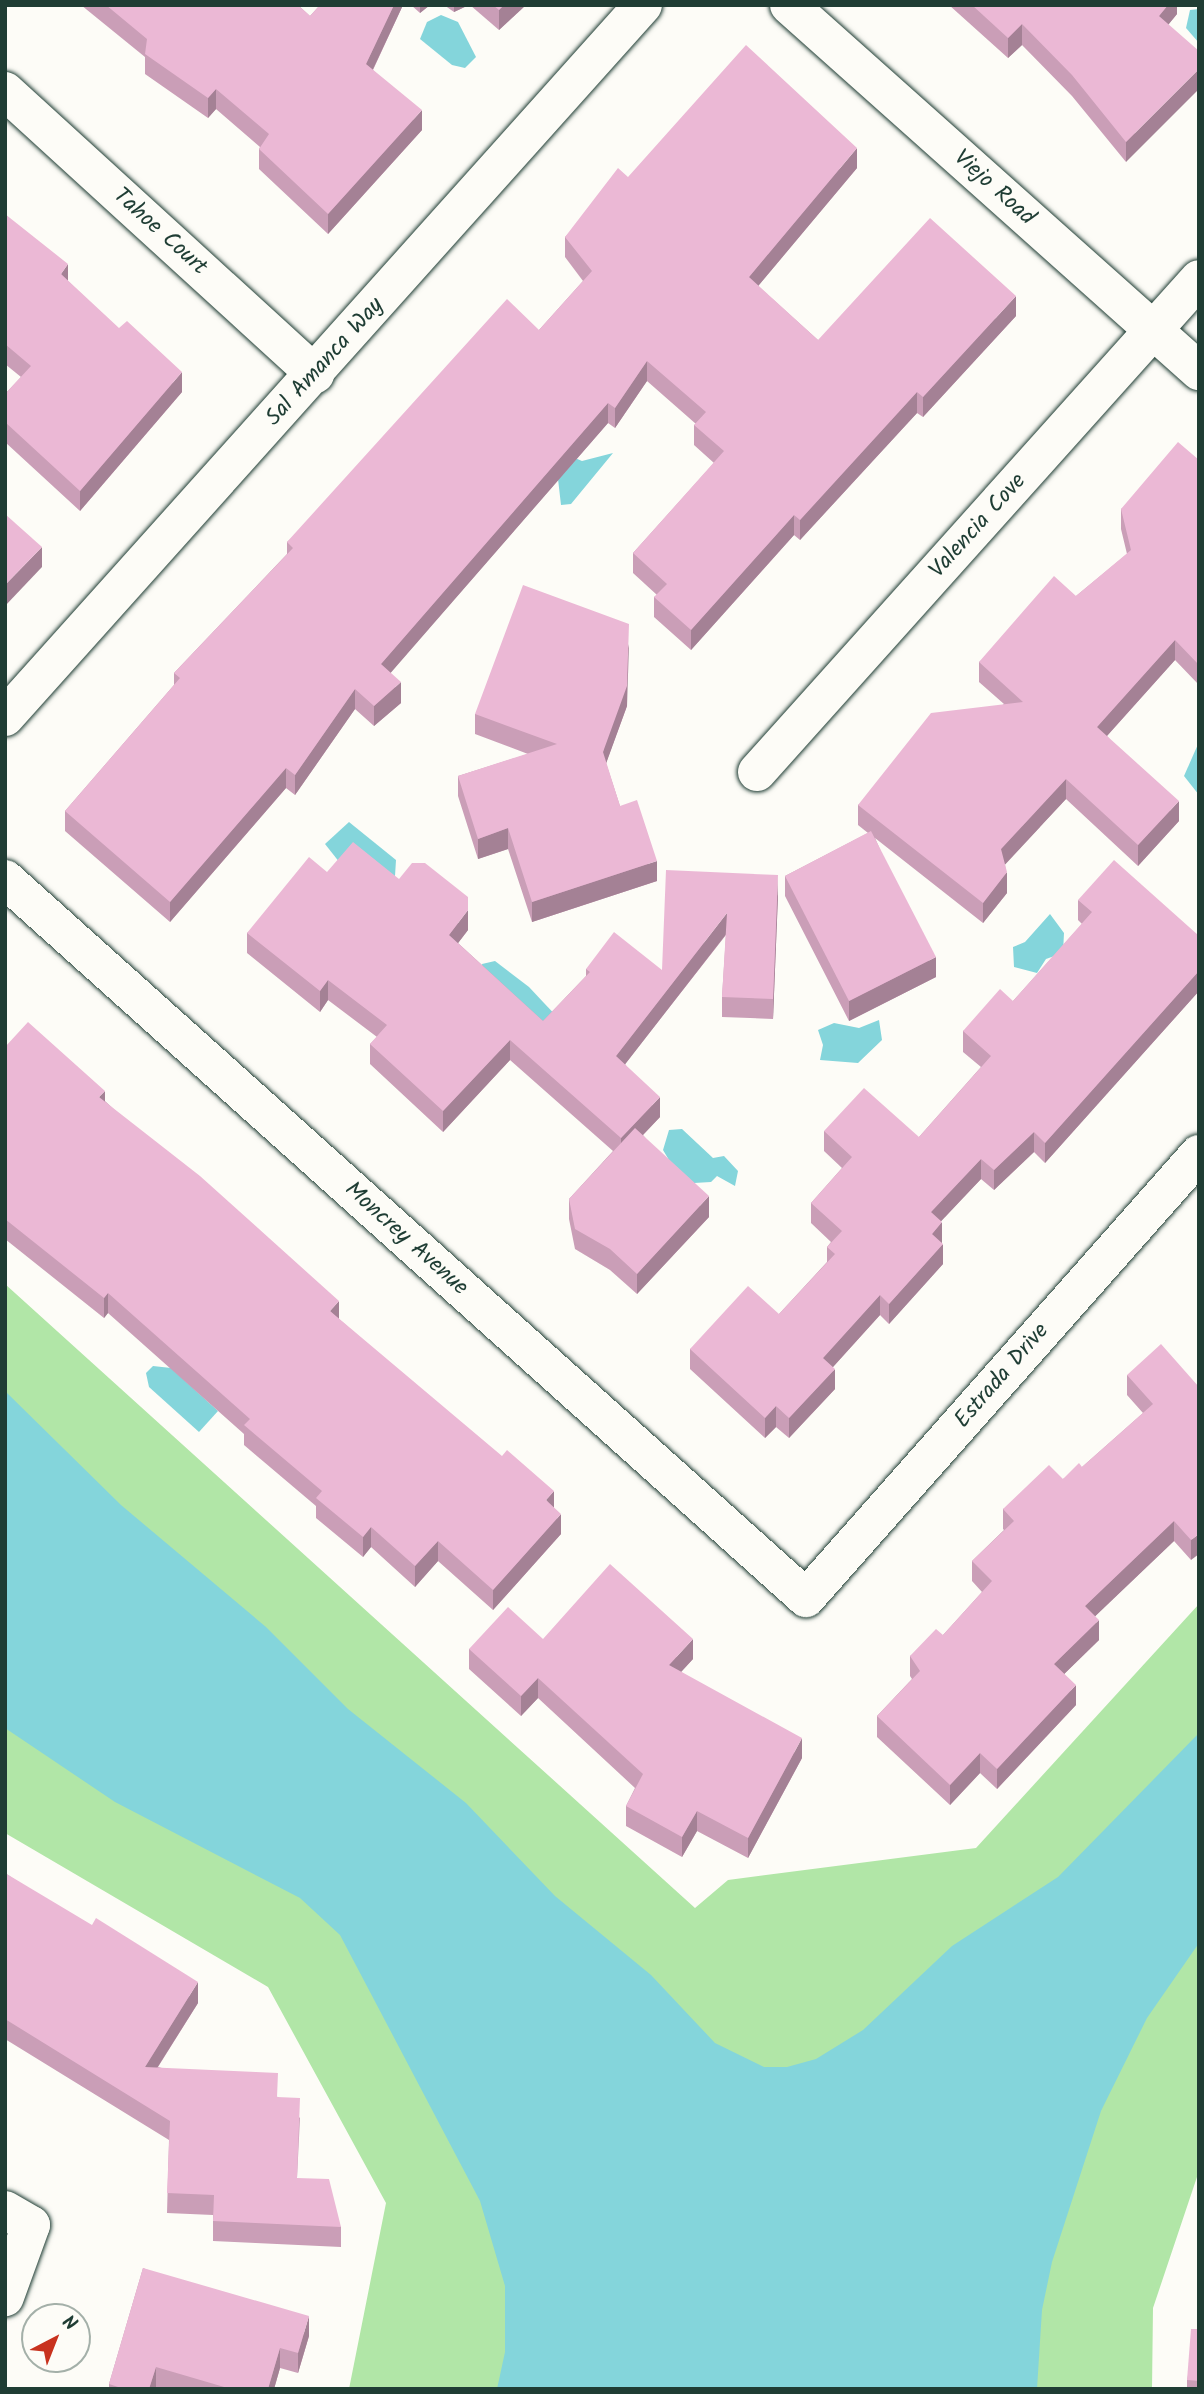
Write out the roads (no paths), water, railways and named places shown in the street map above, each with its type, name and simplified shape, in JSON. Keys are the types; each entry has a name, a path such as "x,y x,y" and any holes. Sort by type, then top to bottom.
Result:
{"street":[{"name":"Sal Amanca Way","path":"5,718 643,5"},
{"name":"Viejo Road","path":"789,5 1199,371"},
{"name":"Tahoe Court","path":"5,91 315,374"},
{"name":"Valencia Cove","path":"757,772 1199,279"},
{"name":"Moncrey Avenue","path":"5,879 806,1598"},
{"name":"Estrada Drive","path":"806,1598 1199,1154"},
{"path":"5,2297 18,2217"}],"water":[{"path":"1199,9 1199,43 1186,28 1190,10"},
{"path":"441,15 458,22 476,57 465,68 452,65 420,39 427,22"},
{"path":"613,453 571,504 561,505 558,479 568,455 582,461"},
{"path":"1199,742 1199,795 1184,776"},
{"path":"349,822 396,860 395,876 382,880 340,863 325,844"},
{"path":"1050,914 1064,933 1063,953 1046,959 1037,973 1014,967 1013,947 1025,942"},
{"path":"495,961 529,987 560,1020 547,1025 484,977 482,964"},
{"path":"879,1020 882,1040 858,1063 820,1060 823,1045 818,1030 834,1023 859,1028"},
{"path":"682,1129 713,1158 724,1156 738,1171 735,1186 717,1176 711,1182 694,1183 675,1170 663,1150 669,1130"},
{"path":"153,1366 171,1368 218,1411 199,1432 149,1387 146,1373"},
{"path":"5,1391 121,1505 266,1627 348,1709 466,1803 555,1896 651,1975 715,2043 764,2067 787,2067 816,2059 863,2030 952,1946 1058,1877 1199,1733 1199,1943 1147,2018 1101,2111 1052,2262 1042,2310 1037,2389 497,2389 505,2352 505,2286 480,2201 340,1935 300,1898 115,1802 5,1728"}]}
